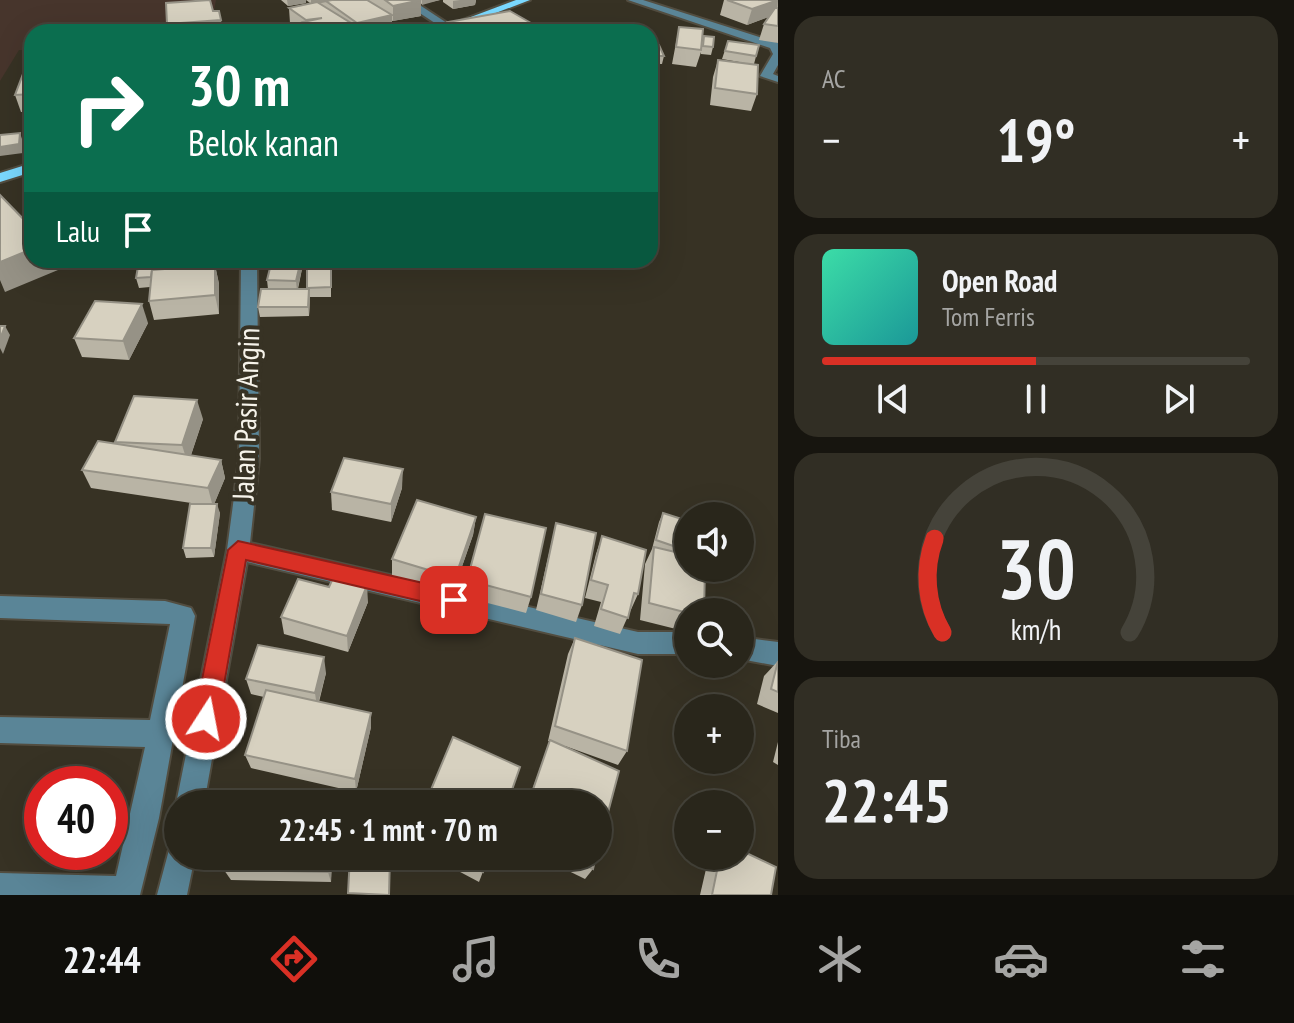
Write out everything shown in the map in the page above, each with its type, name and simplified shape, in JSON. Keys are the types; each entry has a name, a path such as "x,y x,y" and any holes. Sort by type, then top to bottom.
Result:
{"main road":[{"path":"457,24 525,0"},
{"path":"0,178 24,170"}],"street":[{"path":"405,0 443,24"},
{"path":"633,0 679,18 775,46 778,54 766,76 778,79"},
{"name":"Jalan Pasir Angin","path":"193,790 238,550 249,459 249,268"},
{"path":"238,550 638,643 674,643"},
{"path":"0,607 165,612 183,616 162,734 127,891 0,888"},
{"path":"754,650 778,654"},
{"path":"0,730 162,734"},
{"path":"172,895 177,870"}],"shaded area":[{"path":"0,0 216,0 213,16 193,24 24,24 24,50 19,50 0,81"}],"building":[{"path":"210,0 213,11 219,11 221,20 167,24 166,3"},
{"path":"367,0 392,15 357,23 326,1"},
{"path":"385,0 421,0 393,6"},
{"path":"727,0 778,0 752,9"},
{"path":"317,2 353,24 306,24 303,22 322,18 306,20 289,8"},
{"path":"778,8 778,26 764,24"},
{"path":"510,11 533,24 451,24 448,22"},
{"path":"679,27 703,29 701,50 676,47"},
{"path":"704,36 714,37 713,47 703,46"},
{"path":"728,41 759,45 756,56 725,51"},
{"path":"718,60 758,65 757,94 715,88"},
{"path":"23,74 24,94 15,95"},
{"path":"20,133 19,144 0,147 0,135"},
{"path":"0,195 24,220 24,252 0,262"},
{"path":"138,268 177,268 152,270 151,277 136,278"},
{"path":"215,268 215,295 149,301 152,270"},
{"path":"270,268 299,268 296,281 267,280"},
{"path":"307,268 331,268 331,287 307,288"},
{"path":"261,289 309,289 308,307 258,307"},
{"path":"95,301 142,304 123,341 74,338"},
{"path":"134,396 197,400 182,445 115,442"},
{"path":"98,441 221,460 208,488 82,470"},
{"path":"344,458 403,469 391,504 331,492"},
{"path":"417,500 476,517 455,578 392,559"},
{"path":"190,504 217,504 211,548 183,548"},
{"path":"663,513 674,517 674,546 656,540"},
{"path":"485,514 546,528 531,597 467,580"},
{"path":"556,523 596,533 582,605 541,594"},
{"path":"602,536 646,550 638,594 634,593 628,618 601,609 608,585 591,580"},
{"path":"654,547 674,552 674,582 705,582 704,598 674,598 674,609 649,603"},
{"path":"334,576 367,585 347,636 281,617 298,579 329,587"},
{"path":"575,638 642,660 627,751 555,726"},
{"path":"258,645 324,657 315,693 246,679"},
{"path":"778,661 778,692 771,689"},
{"path":"266,690 371,713 355,779 245,755"},
{"path":"453,737 520,767 512,790 431,790"},
{"path":"550,740 619,771 612,797 612,790 533,790"},
{"path":"754,857 776,867 771,895 712,895 717,870 754,870"},
{"path":"224,870 328,870 328,872"},
{"path":"349,870 390,870 389,895 348,893"}],"route":[{"path":"206,719 238,550 454,600"}]}
